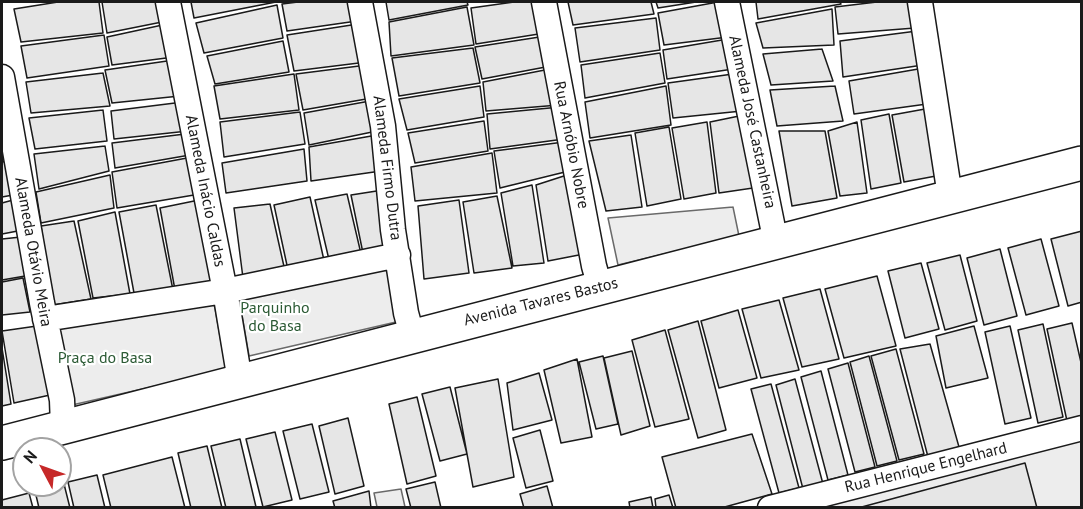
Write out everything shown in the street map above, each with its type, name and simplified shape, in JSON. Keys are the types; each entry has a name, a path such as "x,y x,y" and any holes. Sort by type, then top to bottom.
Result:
{"main road":[{"name":"Avenida Tavares Bastos","path":"2,443 1082,162"}],"street":[{"name":"Alameda Inácio Caldas","path":"168,2 225,291 240,381"},
{"name":"Alameda Firmo Dutra","path":"360,2 383,126 393,230 406,313 412,335"},
{"name":"Rua Arnóbio Nobre","path":"544,2 600,287"},
{"name":"Alameda José Castanheira","path":"727,2 776,243"},
{"path":"920,2 950,196"},
{"name":"Alameda Otávio Meira","path":"2,77 45,319 62,400 63,426"},
{"path":"45,319 225,291 398,255"},
{"name":"Rua Henrique Engelhard","path":"770,507 1082,428"}],"shaded area":[{"path":"733,207 739,236 618,265 608,218"},
{"name":"Parquinho do Basa","path":"391,266 396,322 249,356 238,292"},
{"name":"Praça do Basa","path":"213,297 226,370 72,405 59,327"},
{"path":"1081,427 1081,507 772,507"},
{"path":"401,489 405,507 377,507 374,493"}],"building":[{"path":"58,2 99,2 103,33 21,42 14,9"},
{"path":"102,2 163,2 167,21 107,33"},
{"path":"191,2 276,2 194,18"},
{"path":"355,2 357,21 287,31 282,4"},
{"path":"386,2 467,2 468,5 389,20"},
{"path":"514,2 540,2 545,33 476,44 471,8"},
{"path":"568,2 651,2 654,14 573,25"},
{"path":"656,2 696,2 658,8"},
{"path":"718,2 728,37 664,45 658,13"},
{"path":"756,2 840,2 841,4 758,19"},
{"path":"877,2 911,2 915,28 838,34 835,7"},
{"path":"277,5 283,38 204,53 196,23"},
{"path":"467,7 474,45 391,56 389,22"},
{"path":"832,9 834,45 763,48 756,23"},
{"path":"656,18 660,50 580,62 575,28"},
{"path":"167,24 174,57 112,65 107,37"},
{"path":"358,24 367,62 294,71 287,35"},
{"path":"917,31 923,65 843,77 840,41"},
{"path":"104,35 109,66 27,78 21,46"},
{"path":"546,36 551,66 482,79 475,47"},
{"path":"728,39 733,69 667,79 663,50"},
{"path":"283,41 289,72 215,84 207,56"},
{"path":"473,48 480,83 399,96 392,58"},
{"path":"822,49 833,81 771,85 763,54"},
{"path":"660,53 665,83 585,98 581,65"},
{"path":"174,60 180,96 112,103 105,70"},
{"path":"367,65 372,98 303,110 296,74"},
{"path":"924,68 927,104 854,114 849,81"},
{"path":"550,69 559,105 486,111 483,82"},
{"path":"103,73 110,106 31,113 26,82"},
{"path":"294,74 299,110 220,119 214,86"},
{"path":"733,74 742,111 673,118 668,83"},
{"path":"480,86 484,117 407,130 399,99"},
{"path":"666,86 671,125 590,138 585,102"},
{"path":"835,86 843,121 777,126 770,90"},
{"path":"370,101 377,131 309,145 304,113"},
{"path":"183,102 188,131 114,139 111,111"},
{"path":"560,107 564,139 490,149 487,114"},
{"path":"925,109 936,176 904,182 892,115"},
{"path":"103,110 107,141 35,149 29,118"},
{"path":"300,112 305,144 224,157 220,122"},
{"path":"889,114 901,183 871,189 861,120"},
{"path":"744,115 753,188 719,193 710,122"},
{"path":"484,121 488,151 415,163 408,133"},
{"path":"707,122 716,193 684,199 672,128"},
{"path":"857,122 867,193 840,196 828,131"},
{"path":"669,127 681,199 647,206 635,133"},
{"path":"779,131 825,131 837,198 792,206"},
{"path":"185,134 190,155 115,168 112,143"},
{"path":"377,135 381,171 311,181 309,147"},
{"path":"631,135 642,207 606,211 589,141"},
{"path":"564,142 569,171 500,188 494,151"},
{"path":"105,146 109,171 39,189 34,154"},
{"path":"304,149 307,181 226,193 222,163"},
{"path":"492,153 497,193 415,201 411,167"},
{"path":"187,158 194,195 117,208 112,172"},
{"path":"8,161 13,195 2,197 2,162"},
{"path":"570,174 584,254 548,261 536,185"},
{"path":"110,175 114,208 41,223 36,192"},
{"path":"532,185 544,263 513,266 501,193"},
{"path":"383,190 392,253 364,258 351,195"},
{"path":"347,194 362,258 330,264 315,200"},
{"path":"497,196 512,268 474,273 463,202"},
{"path":"310,197 325,265 288,270 274,205"},
{"path":"13,200 23,230 2,234 2,203"},
{"path":"199,200 217,287 175,290 160,208"},
{"path":"459,200 469,273 424,279 418,206"},
{"path":"270,204 285,271 243,278 234,208"},
{"path":"156,205 173,290 134,293 119,212"},
{"path":"115,212 130,294 93,298 78,221"},
{"path":"74,221 91,299 53,305 41,226"},
{"path":"1082,231 1082,302 1068,306 1051,239"},
{"path":"21,237 31,275 2,280 2,239"},
{"path":"1041,239 1059,306 1026,315 1008,248"},
{"path":"1000,249 1017,316 984,325 967,258"},
{"path":"960,255 977,321 945,330 927,263"},
{"path":"921,263 939,329 905,338 888,271"},
{"path":"877,276 896,346 844,358 825,289"},
{"path":"23,278 30,312 2,315 2,282"},
{"path":"820,289 839,359 802,367 783,298"},
{"path":"779,300 799,370 761,378 742,309"},
{"path":"738,310 757,378 719,388 701,321"},
{"path":"698,321 726,430 698,438 668,330"},
{"path":"1072,323 1082,367 1082,418 1067,421 1047,329"},
{"path":"1043,324 1063,417 1038,423 1018,330"},
{"path":"37,326 50,395 14,403 2,331"},
{"path":"974,326 988,378 946,388 936,336"},
{"path":"1010,326 1031,418 1005,424 985,332"},
{"path":"665,330 689,419 655,427 632,340"},
{"path":"930,344 959,447 928,457 900,349"},
{"path":"2,348 11,404 2,406"},
{"path":"896,349 924,454 899,460 871,356"},
{"path":"632,351 650,426 621,435 604,358"},
{"path":"603,356 618,424 596,429 579,362"},
{"path":"869,356 897,461 877,466 850,362"},
{"path":"577,359 592,437 561,443 544,370"},
{"path":"848,363 875,467 855,472 828,369"},
{"path":"821,371 848,475 828,480 801,377"},
{"path":"539,373 552,420 513,430 507,383"},
{"path":"498,379 514,477 473,487 455,388"},
{"path":"795,379 823,484 803,489 776,385"},
{"path":"771,384 799,488 779,493 751,389"},
{"path":"450,387 467,454 440,461 422,394"},
{"path":"417,397 436,476 407,484 389,404"},
{"path":"348,418 364,486 335,494 319,426"},
{"path":"312,424 329,492 300,499 283,431"},
{"path":"540,430 553,481 526,488 513,438"},
{"path":"275,432 292,500 263,507 246,439"},
{"path":"752,434 772,494 721,508 676,508 662,457"},
{"path":"240,439 256,507 226,508 211,446"},
{"path":"207,446 222,508 191,508 178,453"},
{"path":"172,457 185,508 111,508 103,475"},
{"path":"1025,463 1037,508 858,508"},
{"path":"97,475 105,508 74,508 72,481"},
{"path":"435,482 441,508 411,508 406,489"},
{"path":"547,486 553,508 524,508 520,494"},
{"path":"369,491 371,508 335,508 333,501"},
{"path":"669,495 673,508 656,508 655,499"},
{"path":"30,497 33,508 2,508 2,500"},
{"path":"36,497 67,497 70,508 39,508"},
{"path":"651,497 653,508 630,508 629,502"}]}
